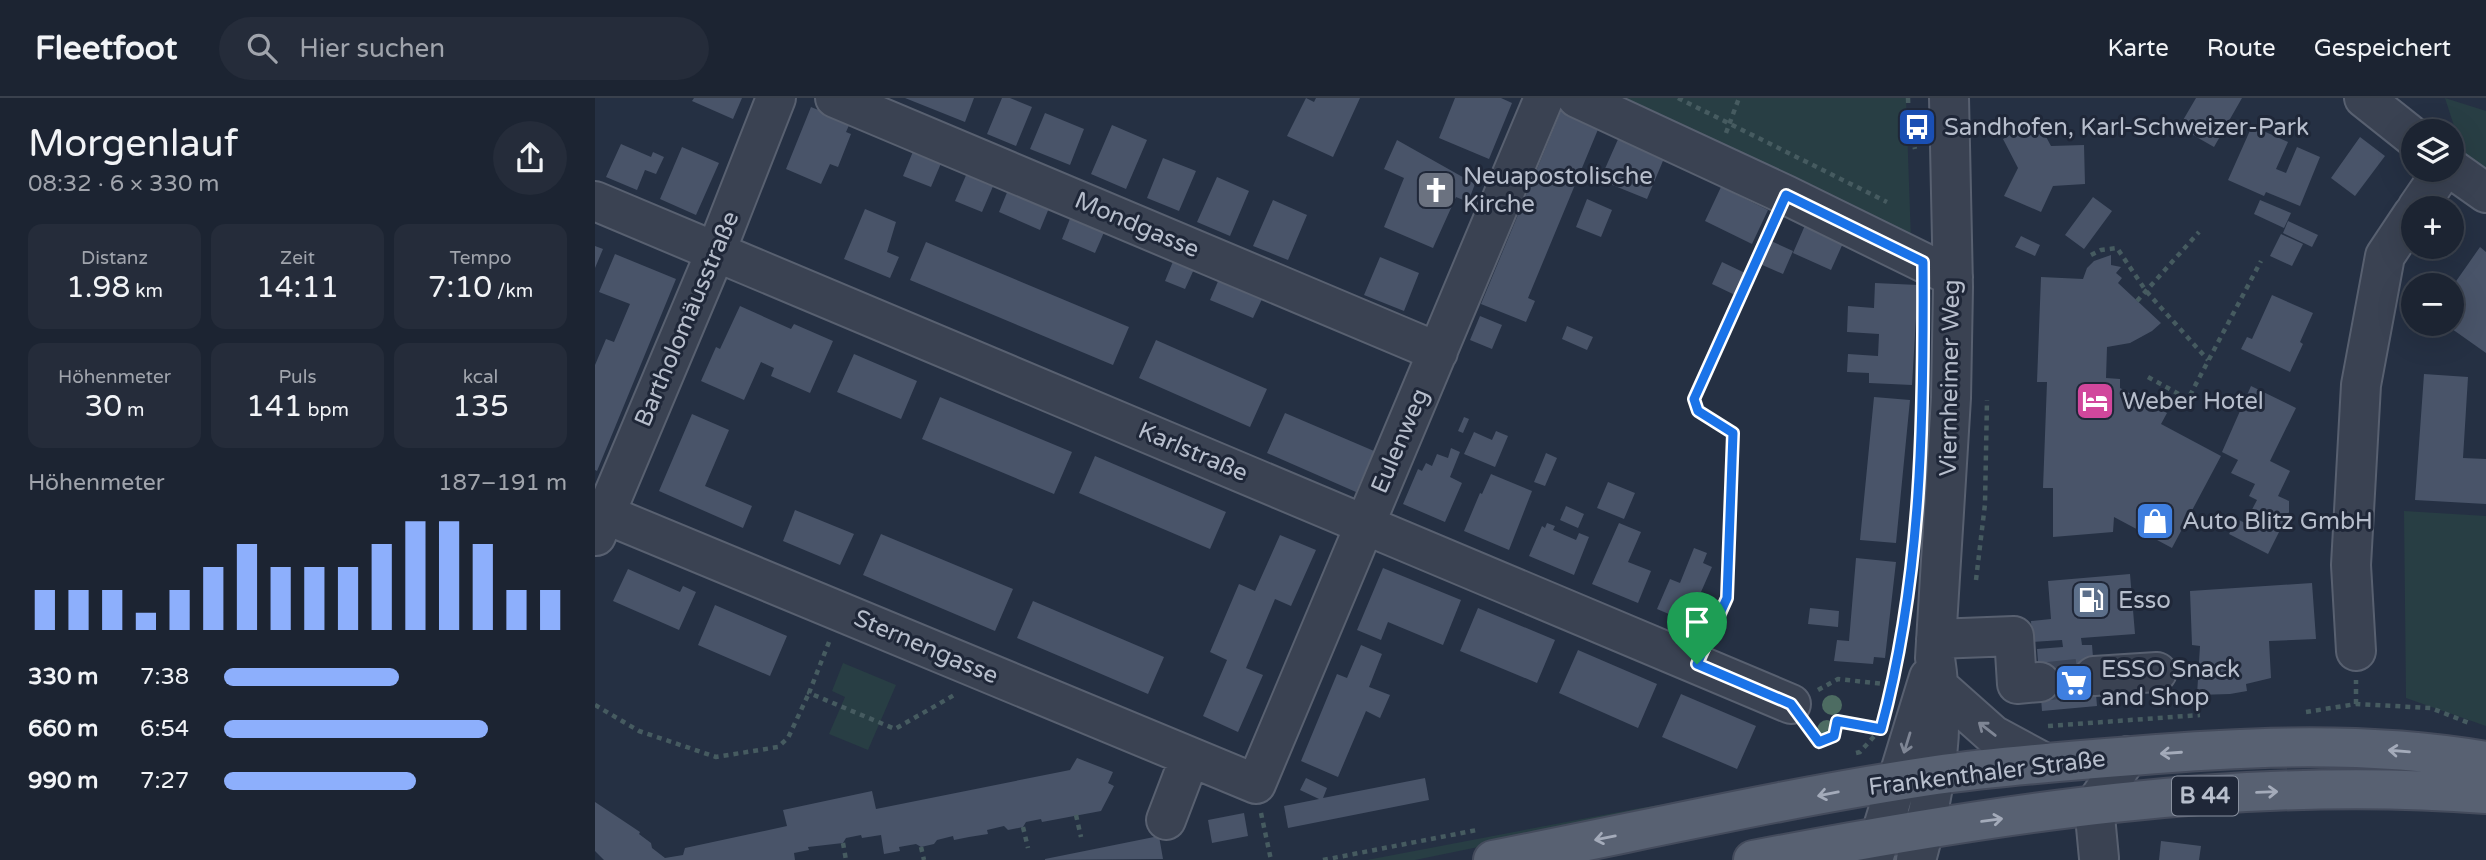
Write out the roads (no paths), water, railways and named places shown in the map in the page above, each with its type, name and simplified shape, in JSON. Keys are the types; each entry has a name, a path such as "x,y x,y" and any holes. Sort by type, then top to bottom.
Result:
{"main road":[{"name":"Frankenthaler Straße","path":"1493,860 1895,782 2043,762 2214,750 2308,748 2393,750 2486,761"},
{"name":"Frankenthaler Straße","path":"1757,860 1921,845 2094,806 2231,793 2414,789 2486,794"}],"street":[{"name":"Bartholomäusstraße","path":"598,521 716,251 776,98"},
{"name":"Mondgasse","path":"835,98 1438,352"},
{"name":"Eulenweg","path":"1256,785 1544,98"},
{"path":"1577,98 1786,195 1953,277"},
{"name":"Viernheimer Weg","path":"1921,845 1936,775 1937,661 1949,448 1953,277 1949,98"},
{"path":"2464,177 2486,193"},
{"name":"Karlstraße","path":"595,201 1791,704"},
{"path":"2356,652 2351,565 2361,385 2385,256 2401,232"},
{"name":"Sternengasse","path":"598,521 841,612 1256,785"},
{"path":"2040,682 2017,684 2014,636 1937,661 1993,735 2043,762"},
{"name":"Viernheimer Weg","path":"1877,848 1895,782 1937,661"},
{"path":"2094,676 2157,672"},
{"path":"2099,858 2094,806 2128,756"},
{"path":"1165,820 1190,757"}],"tunnel":[{"path":"2040,682 2094,676"}],"place":[{"name":"Sandhofen, Karl-Schweizer-Park","path":"1917,127"},
{"name":"Neuapostolische Kirche","path":"1436,190"},
{"name":"Weber Hotel","path":"2095,401"},
{"name":"Auto Blitz GmbH","path":"2155,521"},
{"name":"Esso","path":"2091,600"},
{"name":"ESSO Snack and Shop","path":"2074,683"}]}
